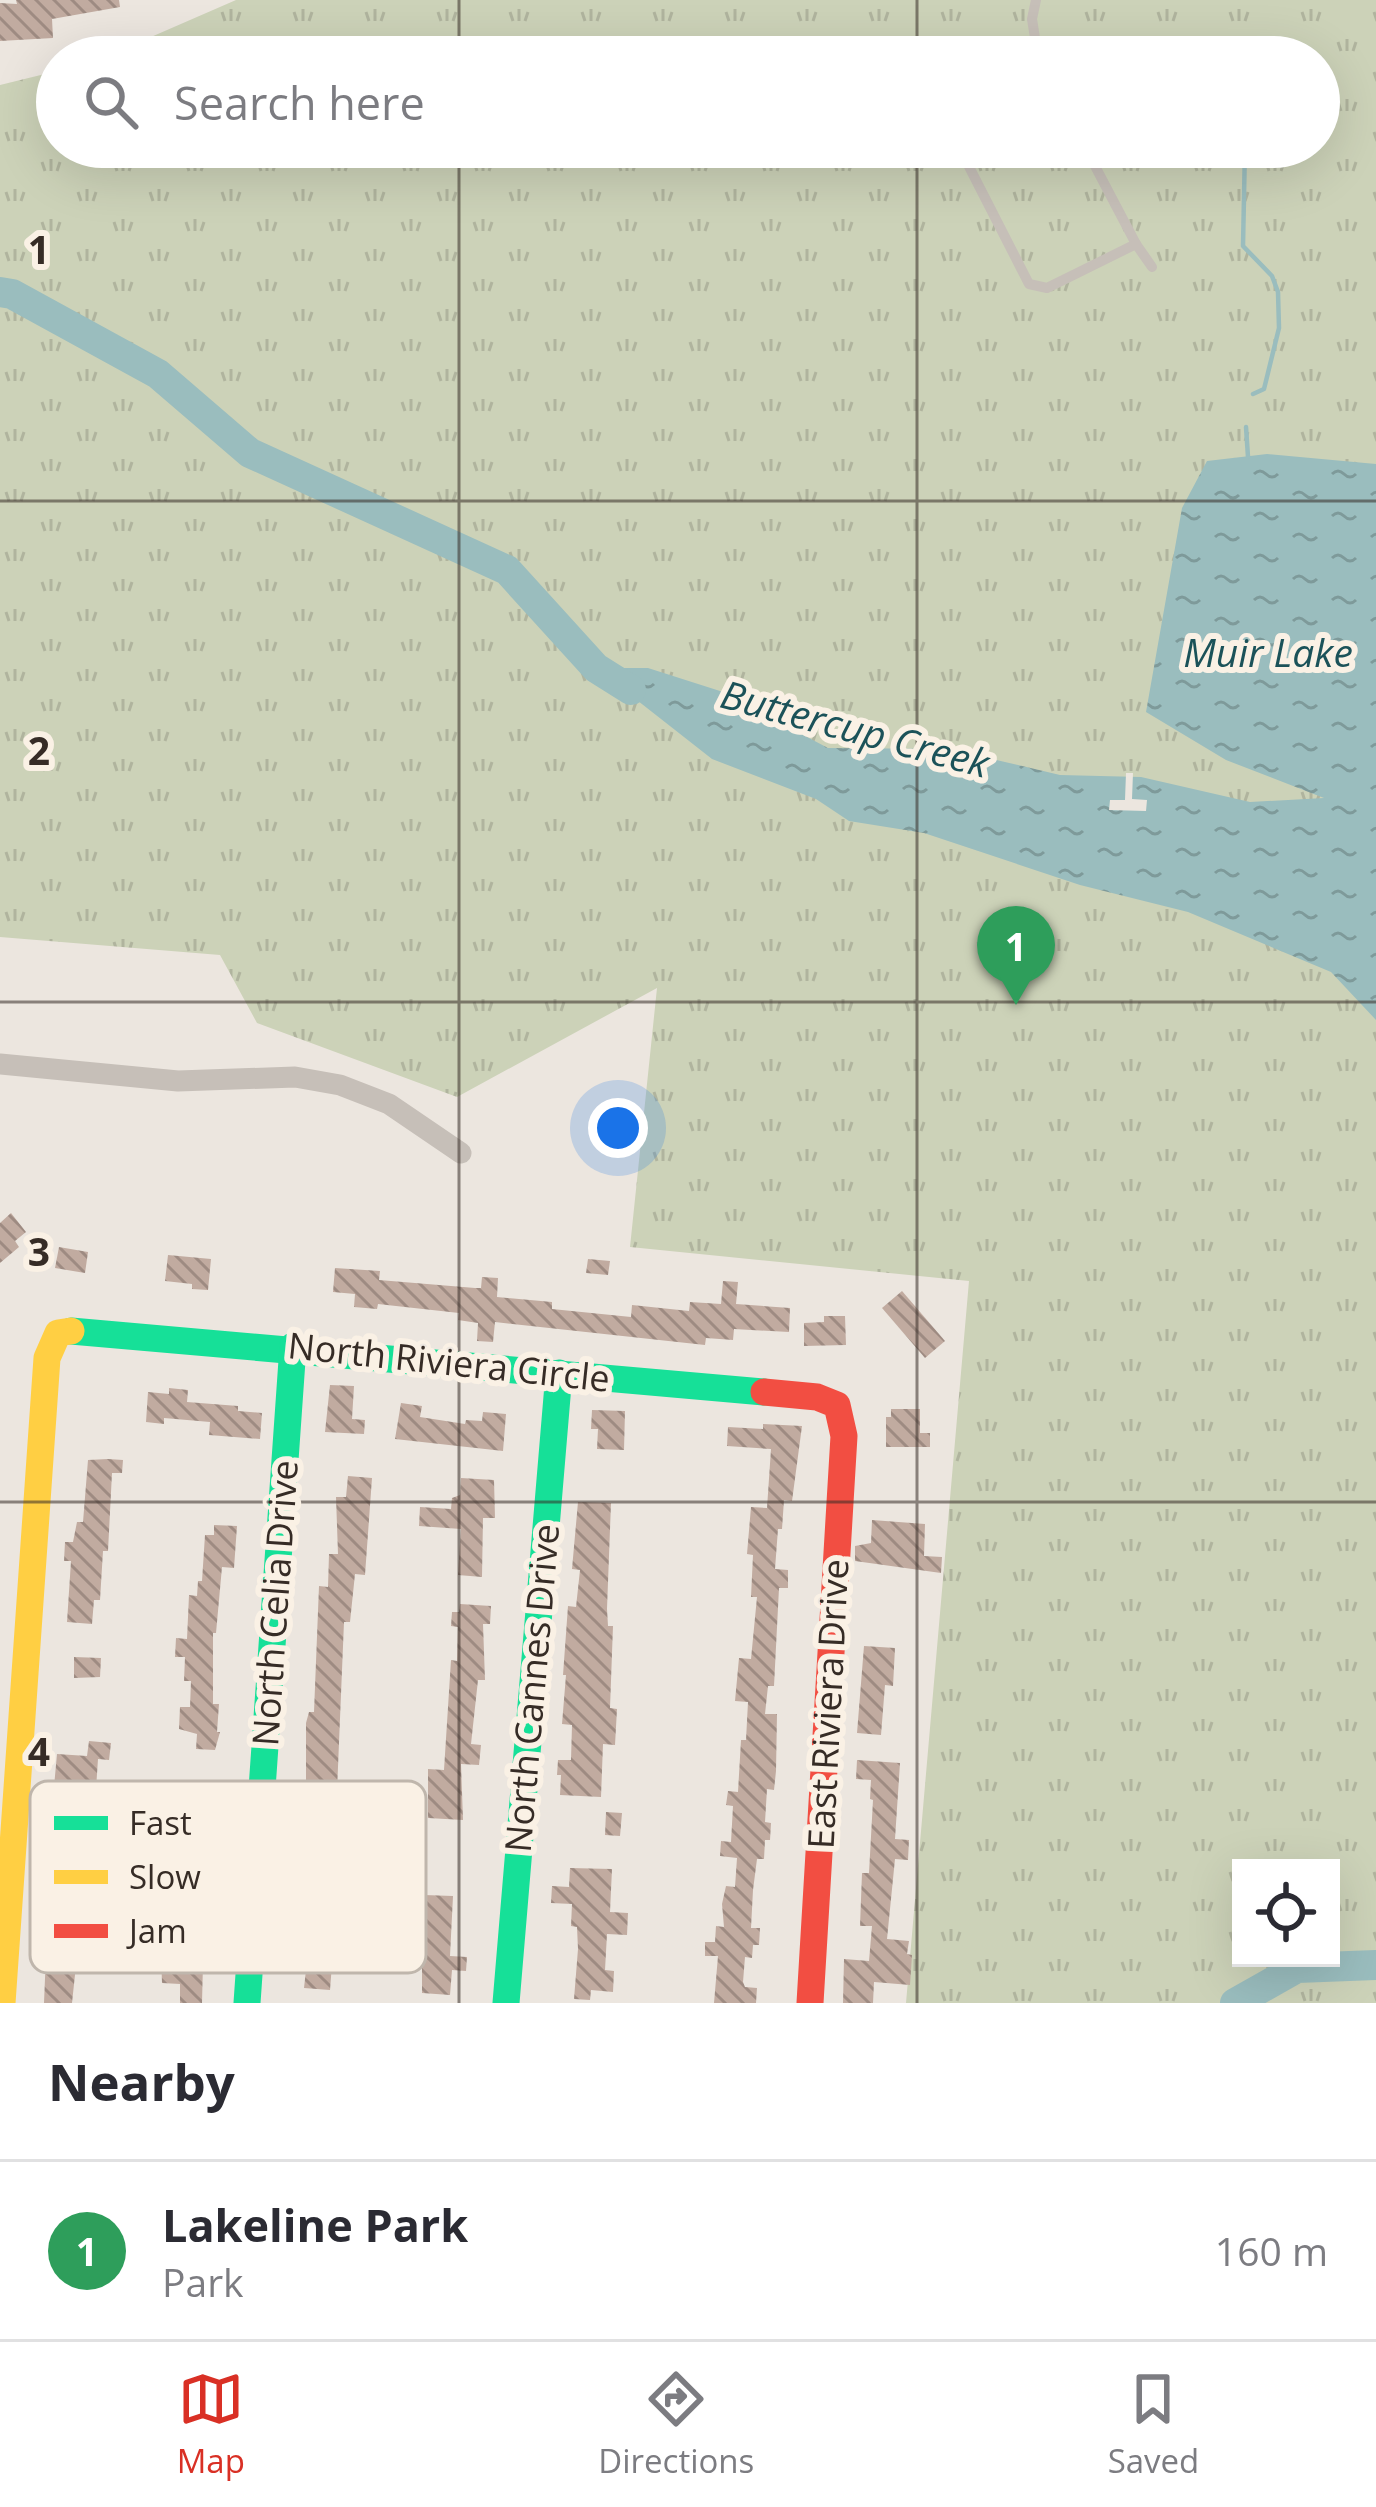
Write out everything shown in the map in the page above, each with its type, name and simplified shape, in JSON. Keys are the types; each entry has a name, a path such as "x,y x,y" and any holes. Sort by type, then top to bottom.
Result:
{"street":[{"path":"0,1064 178,1081 295,1077 340,1085 389,1104 461,1153"},
{"name":"North Riviera Circle","path":"2,1990 46,1358 58,1333 79,1329 293,1346 817,1396 837,1406"},
{"name":"North Celia Drive","path":"263,1781 293,1346"},
{"name":"North Cannes Drive","path":"506,2003 559,1373"},
{"name":"East Riviera Drive","path":"810,2003 844,1436 837,1406"},
{"name":"North Celia Drive","path":"248,2003 250,1973"}],"lane":[{"path":"1034,36 1036,0"},
{"path":"970,168 1029,284 1047,288 1136,244"},
{"path":"1096,168 1152,267"}],"green space":[{"path":"236,0 1376,0 1376,2003 906,2003 969,1281 630,1247 657,988 457,1097 257,1023 220,955 0,937 0,85 36,76 36,168 1340,168 1340,36 153,36"}],"water":[{"name":"Muir Lake","path":"1267,454 1376,464 1376,1020 1331,972 1188,912 1080,885 924,833 849,821 816,799 712,759 596,668 648,668 720,691 828,748 950,749 1060,775 1141,777 1250,802 1324,798 1226,760 1146,712 1182,508 1207,461"}],"pier":[{"path":"1126,773 1133,773 1132,799 1147,800 1146,811 1109,810 1110,800 1125,800"}],"building":[{"path":"16,0 119,0 120,7 52,19 53,36 0,41 0,3 17,4"},
{"path":"11,1213 26,1232 15,1241 19,1247 0,1263 0,1223"},
{"path":"59,1247 88,1252 85,1273 55,1268"},
{"path":"168,1255 211,1259 208,1290 165,1281"},
{"path":"588,1259 610,1261 608,1275 586,1273"},
{"path":"335,1268 380,1271 379,1280 475,1288 481,1288 482,1277 498,1278 497,1297 552,1302 552,1309 631,1317 632,1305 689,1311 690,1302 721,1304 723,1281 738,1282 736,1304 790,1308 789,1332 734,1329 733,1340 706,1338 705,1345 495,1322 493,1342 477,1341 478,1323 458,1320 459,1313 378,1304 377,1309 354,1307 355,1294 333,1292"},
{"path":"902,1291 945,1341 925,1358 882,1308"},
{"path":"824,1316 845,1316 846,1345 804,1346 804,1323 824,1322"},
{"path":"330,1385 354,1386 352,1419 365,1420 364,1434 325,1432"},
{"path":"169,1388 188,1390 187,1402 262,1413 260,1439 209,1435 210,1422 164,1418 164,1424 146,1422 148,1392 169,1394"},
{"path":"401,1403 422,1406 420,1417 465,1424 466,1420 482,1421 483,1412 506,1414 503,1451 395,1439"},
{"path":"891,1409 920,1409 920,1433 930,1433 930,1447 886,1447 886,1417 891,1417"},
{"path":"592,1410 625,1411 624,1450 597,1449"},
{"path":"763,1424 802,1426 792,1501 784,1500 782,1529 778,1529 775,1569 788,1570 788,1588 779,1588 774,1686 768,1686 765,1714 777,1714 776,1771 774,1790 767,1789 765,1822 771,1823 770,1840 765,1840 764,1859 757,1859 753,1890 751,1928 760,1928 759,1945 753,1945 752,1958 745,1957 743,1982 745,1987 757,1988 756,2003 714,2003 718,1956 705,1956 705,1942 715,1942 716,1926 724,1927 726,1886 735,1887 737,1858 720,1856 721,1841 731,1842 733,1806 726,1805 728,1791 738,1792 741,1740 746,1740 748,1702 735,1701 739,1658 751,1659 757,1597 751,1597 753,1555 747,1554 751,1507 767,1508 771,1449 727,1446 728,1427 763,1429"},
{"path":"88,1460 123,1460 122,1473 112,1473 100,1600 94,1600 92,1624 67,1622 71,1561 64,1561 65,1542 73,1542 77,1522 83,1522"},
{"path":"348,1476 372,1478 365,1575 355,1574 350,1622 344,1622 337,1781 306,1781 306,1723 309,1712 314,1712 319,1586 328,1587 329,1554 338,1554 336,1497 346,1497"},
{"path":"461,1478 494,1480 495,1518 483,1518 482,1577 458,1575 461,1529 419,1526 420,1507 451,1509 452,1498 460,1495"},
{"path":"578,1502 611,1503 607,1609 608,1626 613,1626 610,1708 617,1709 615,1745 603,1744 601,1797 560,1795 561,1775 557,1775 558,1760 571,1760 572,1725 562,1724 563,1675 568,1606 576,1607 580,1570 572,1569"},
{"path":"872,1520 925,1524 924,1556 942,1557 941,1573 855,1561 855,1546 871,1543"},
{"path":"214,1525 237,1526 234,1568 222,1567 213,1633 213,1704 219,1704 220,1732 215,1750 196,1749 197,1734 179,1729 180,1707 190,1707 191,1681 184,1681 185,1657 175,1657 176,1638 187,1639 189,1595 197,1596 205,1535 214,1535"},
{"path":"460,1604 491,1606 490,1624 483,1624 485,1680 478,1680 471,1744 481,1745 479,1765 461,1764 463,1820 428,1818 428,1769 444,1770 451,1660 457,1661 458,1627 451,1626 452,1612 459,1612"},
{"path":"864,1646 895,1648 893,1686 885,1685 881,1735 857,1733"},
{"path":"74,1657 101,1658 100,1677 74,1678"},
{"path":"89,1741 111,1743 109,1760 98,1759 97,1781 55,1781 57,1754 87,1756"},
{"path":"857,1760 900,1763 895,1839 909,1840 908,1860 895,1859 887,1939 909,1941 910,1985 874,1982 873,2003 843,2003 844,1959 869,1961 872,1926 860,1926 873,1800 871,1780 856,1779"},
{"path":"606,1812 622,1813 620,1836 605,1835"},
{"path":"570,1868 612,1869 610,1912 628,1913 627,1935 607,1934 605,1970 614,1971 613,1992 591,1990 590,2000 574,1999 578,1949 577,1927 571,1926 572,1904 551,1903 552,1886 569,1887"},
{"path":"426,1895 453,1896 450,1956 467,1957 466,1971 452,1970 450,1995 422,1993"},
{"path":"45,1973 75,1973 72,2003 44,2003"},
{"path":"162,1973 203,1973 202,2003 180,2003 180,1984 162,1983"},
{"path":"306,1973 331,1973 330,1990 304,1988"}],"waterway":[{"path":"1245,168 1243,246 1272,276 1278,292 1279,328 1264,389 1253,394"},
{"name":"Buttercup Creek","path":"0,292 12,294 158,374 250,453 507,570 596,668 631,690"},
{"path":"1246,427 1248,457"},
{"path":"1235,2003 1297,1968 1376,1965"}],"traffic: fast":[{"path":"71,1331 764,1392"},
{"path":"263,1781 293,1346"},
{"path":"506,2003 559,1373"},
{"path":"247,2003 249,1973"}],"traffic: slow":[{"path":"2,2003 47,1358 58,1333 71,1331"}],"traffic: jam":[{"path":"764,1392 817,1397 837,1405 844,1436 810,2003"}],"place":[{"name":"Lakeline Park","path":"1016,1005"}]}
